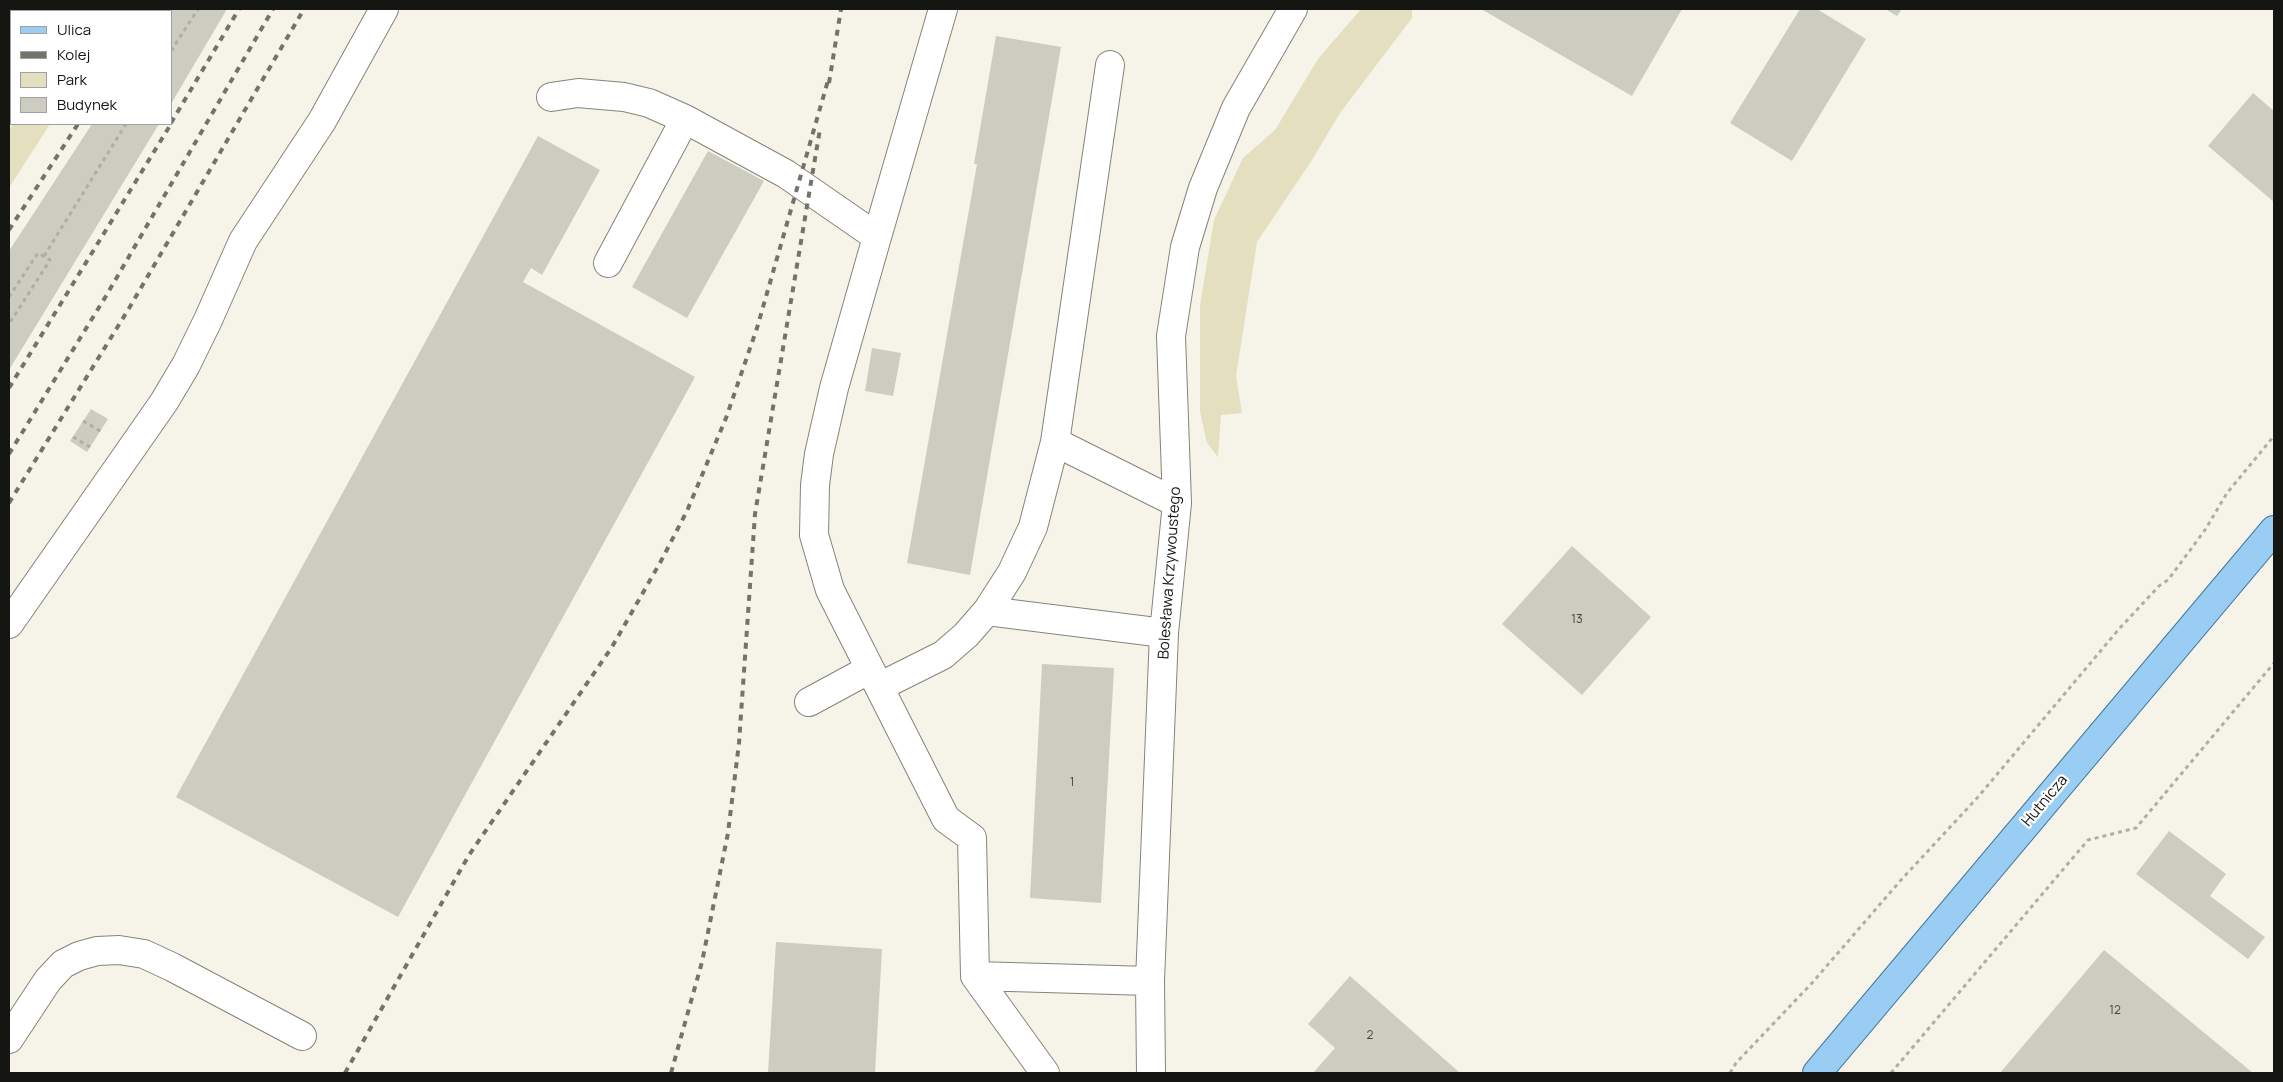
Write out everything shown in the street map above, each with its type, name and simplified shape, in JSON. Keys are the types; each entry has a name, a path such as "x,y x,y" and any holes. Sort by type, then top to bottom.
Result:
{"main road":[{"name":"Hutnicza","path":"1817,1073 2274,530"}],"street":[{"path":"9,624 164,402 186,365 208,320 242,241 322,121 384,9"},
{"path":"943,9 826,419 819,454 814,510 814,535 830,590 946,819 972,838 975,976 1045,1073"},
{"name":"Bolesława Krzywoustego","path":"1151,1073 1150,981 1164,632 1177,502 1171,336 1186,247 1203,188 1236,108 1293,9"},
{"path":"809,702 943,655 966,635 987,611 1012,572 1033,527 1055,442 1110,65"},
{"path":"551,97 578,93 624,97 649,103 685,119 786,174 877,237"},
{"path":"608,263 685,119"},
{"path":"1055,442 1177,502"},
{"path":"987,611 1164,632"},
{"path":"9,1039 48,980 63,964 79,956 97,951 119,950 144,954 172,967 302,1036"},
{"path":"975,976 1150,981"}],"path":[{"path":"172,49 198,9"},
{"path":"44,256 125,125"},
{"path":"9,297 38,252 50,260 9,324"},
{"path":"84,421 100,431"},
{"path":"1730,1073 1736,1063 1812,983 1901,880 1978,796 2119,629 2159,586 2168,580 2205,530 2227,493 2274,436"},
{"path":"1892,1073 2088,840 2136,828 2274,663"}],"green space":[{"path":"1361,9 1412,9 1412,18 1340,113 1312,160 1257,242 1236,376 1242,413 1221,415 1218,457 1207,443 1200,412 1200,305 1214,220 1243,158 1275,130 1318,59"},
{"path":"12,125 49,125 9,188 9,130"}],"building":[{"path":"227,9 172,102 172,10 166,10"},
{"path":"1481,9 1682,9 1632,96"},
{"path":"1800,9 1817,9 1866,39 1792,161 1730,123"},
{"path":"1885,9 1902,9 1897,16"},
{"path":"996,36 1061,47 970,575 907,563 977,164 974,164"},
{"path":"2253,93 2274,111 2274,202 2208,146"},
{"path":"91,125 158,125 9,370 9,251"},
{"path":"538,136 600,170 542,275 531,268 523,282 695,377 398,917 176,797"},
{"path":"708,151 764,181 687,318 632,287"},
{"path":"872,348 901,353 893,396 865,391"},
{"path":"91,409 108,419 87,452 70,441"},
{"path":"1572,546 1651,617 1582,695 1502,624"},
{"path":"1042,664 1114,668 1101,903 1030,898"},
{"path":"2169,831 2226,874 2210,896 2265,937 2248,959 2136,874"},
{"path":"776,942 882,949 875,1073 768,1073"},
{"path":"2104,950 2253,1073 2000,1073"},
{"path":"1350,976 1460,1073 1313,1073 1335,1048 1308,1024"}],"railway":[{"path":"172,121 239,9"},
{"path":"9,454 106,296 273,9"},
{"path":"9,503 128,310 304,9"},
{"path":"829,83 841,9"},
{"path":"345,1073 469,855 612,647 687,511 726,418 757,328 829,77"},
{"path":"9,230 77,125"},
{"path":"9,388 170,125"},
{"path":"671,1073 702,962 728,833 739,743 755,514 820,129"}]}
